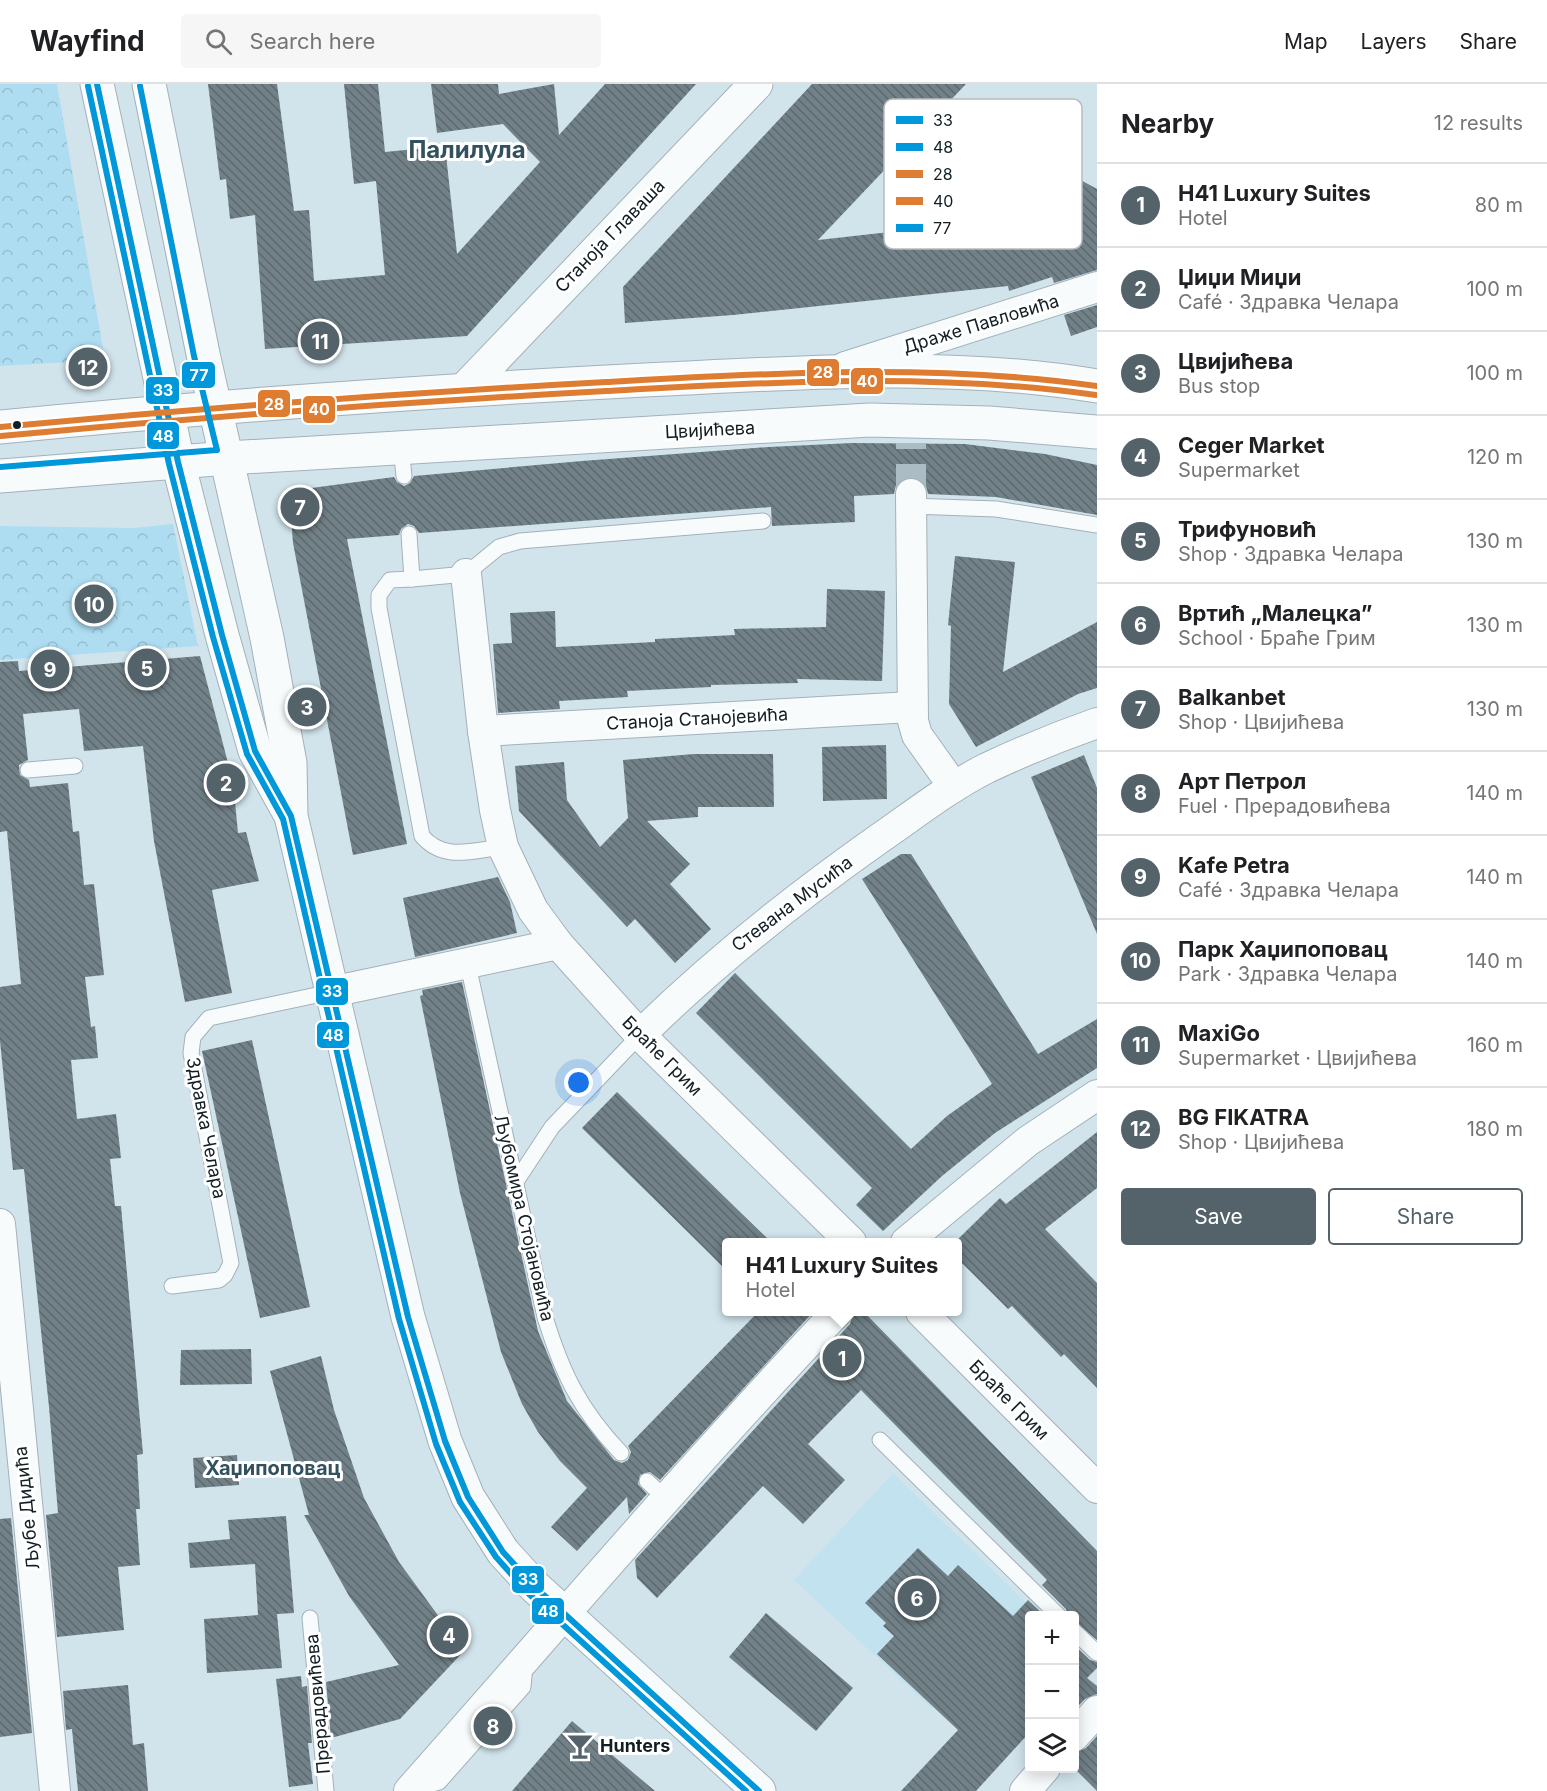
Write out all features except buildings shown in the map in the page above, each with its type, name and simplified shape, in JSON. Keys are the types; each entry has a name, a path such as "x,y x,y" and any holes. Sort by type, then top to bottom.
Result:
{"main road":[{"path":"97,84 178,462 255,751 264,772 291,816"},
{"path":"149,84 287,743 291,816 408,1317 455,1469 484,1525 504,1552 563,1615 759,1791"},
{"name":"Станоја Главаша","path":"465,389 756,84"},
{"path":"0,427 216,406 465,389 831,371 994,372 1097,386"},
{"name":"Цвијићева","path":"0,476 228,458 403,462 1048,426 1097,432"}],"street":[{"name":"Драже Павловића","path":"831,371 1097,287"},
{"path":"911,500 910,707 917,735 954,787"},
{"name":"Браће Грим","path":"466,574 489,780 503,846 532,910 558,944 640,1035 847,1238"},
{"name":"Станоја Станојевића","path":"483,731 910,707"},
{"name":"Стевана Мусића","path":"640,1035 723,958 767,921 832,872 954,787 1005,760 1097,723"},
{"path":"331,992 558,944"},
{"path":"911,1238 1028,1141 1097,1095"},
{"name":"Љубе Дидића","path":"0,1224 6,1334 55,1791"},
{"path":"409,1791 563,1615 657,1490 832,1316"},
{"name":"Браће Грим","path":"926,1316 1097,1488"},
{"path":"1079,1731 1097,1711"}],"lane":[{"path":"911,500 996,509 1097,525"},
{"path":"503,846 453,853 439,851 422,836 379,608 379,595 390,580 466,574 499,547 520,541 763,521"},
{"path":"409,534 412,579"},
{"path":"28,770 75,766"},
{"name":"Љубомира Стојановића","path":"468,964 545,1317 559,1362 575,1396 595,1426 621,1454"},
{"name":"Здравка Челара","path":"172,1286 219,1280 225,1275 231,1263 191,1053 193,1037 209,1018 331,992"},
{"path":"515,1183 552,1128 640,1035"},
{"path":"880,1440 1054,1611"},
{"name":"Прерадовићева","path":"310,1618 326,1791"},
{"path":"1079,1636 1097,1653"}],"shaded area":[{"path":"893,1473 1035,1611 1025,1611 1025,1727 965,1672 931,1708 794,1580"}],"green space":[{"path":"0,84 57,84 105,360 0,366"},
{"path":"173,524 198,646 0,660 0,526 134,528"}],"tunnel":[{"path":"911,443 911,494"}],"transit line":[{"name":"33","path":"97,84 178,462 222,635 255,751 291,816 408,1317 445,1441 468,1497 503,1552 535,1587 759,1791"},
{"name":"48","path":"88,86 169,464 213,637 247,754 283,819 399,1319 436,1444 460,1502 496,1557 529,1594 746,1791"},
{"name":"77","path":"0,467 217,450 194,356 140,86"},
{"name":"28","path":"0,427 379,396 790,373 974,374 1097,386"},
{"name":"40","path":"1,436 379,405 790,382 974,383 1096,395"}],"place":[{"name":"MaxiGo","path":"320,341"},
{"name":"BG FIKATRA","path":"88,367"},
{"name":"Balkanbet","path":"300,507"},
{"name":"Парк Хаџипоповац","path":"94,604"},
{"name":"Трифуновић","path":"147,668"},
{"name":"Kafe Petra","path":"50,669"},
{"name":"Цвијићева","path":"307,707"},
{"name":"Џиџи Миџи","path":"226,783"},
{"name":"H41 Luxury Suites","path":"842,1358"},
{"name":"Вртић „Малецка”","path":"917,1598"},
{"name":"Ceger Market","path":"449,1635"},
{"name":"Арт Петрол","path":"493,1726"},
{"name":"Hunters","path":"580,1746"}],"district":[{"name":"Палилула","path":"467,150"},
{"name":"Хаџипоповац","path":"273,1468"}]}
